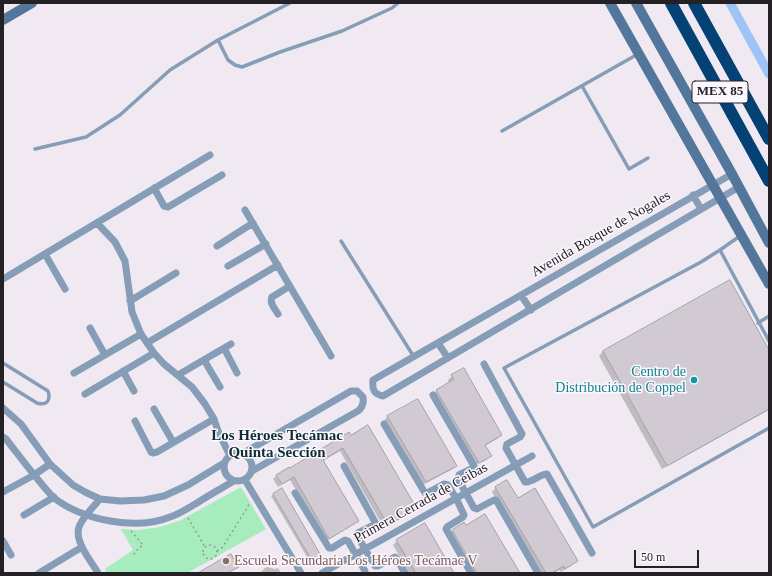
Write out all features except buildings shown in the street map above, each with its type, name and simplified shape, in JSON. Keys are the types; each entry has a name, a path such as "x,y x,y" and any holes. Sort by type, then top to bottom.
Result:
{"highway":[{"name":"MEX 85","path":"671,3 769,181"},
{"name":"MEX 85","path":"694,3 769,139"}],"main road":[{"path":"3,20 32,3"},
{"path":"610,3 769,284"},
{"path":"636,3 769,243"}],"street":[{"path":"3,279 210,155"},
{"name":"Avenida Bosque de Nogales","path":"732,174 373,380 374,392 383,396 739,187"},
{"path":"154,188 164,206 168,207 222,175"},
{"name":"Avenida Bosque de Nogales","path":"693,195 701,209"},
{"path":"246,210 331,356"},
{"path":"97,223 115,242 125,261 132,312 141,334 154,353 164,364 192,387 205,404 214,419 230,456"},
{"path":"217,246 253,223"},
{"path":"228,266 266,244"},
{"path":"46,254 65,289"},
{"path":"147,343 278,265"},
{"path":"130,301 176,273"},
{"path":"278,314 271,302 272,297 290,286"},
{"path":"521,295 531,310"},
{"path":"90,328 105,355"},
{"path":"74,373 141,334"},
{"path":"438,343 448,358"},
{"path":"178,375 231,344"},
{"path":"224,348 238,373"},
{"path":"85,394 154,353"},
{"path":"204,360 220,387"},
{"path":"484,364 522,434 506,446 515,466 526,483 547,474 592,553"},
{"path":"123,371 134,391"},
{"path":"3,437 54,497 73,510 109,521 139,523 170,518 234,481 245,480 252,471 358,411 364,403 364,397 358,392 351,391 242,454"},
{"path":"433,395 474,466 458,477 474,508 477,509 496,500 538,573"},
{"path":"3,408 21,424 50,464 73,485 100,499 120,501 144,500 164,496 188,485 224,463 226,459 236,453 242,454 248,458 252,464 252,471"},
{"path":"154,409 173,442"},
{"path":"135,421 151,452 153,453 214,419"},
{"path":"384,424 425,493 446,484 456,498 464,515 447,526 446,529 472,573"},
{"name":"Primera Cerrada de Ceibas","path":"322,573 532,456"},
{"path":"224,463 225,474 234,481"},
{"path":"3,492 34,475 50,464"},
{"path":"344,466 375,522 374,525 358,533 358,537 375,566 378,566 395,557 405,573"},
{"path":"245,480 301,573"},
{"path":"295,493 329,548 332,548 347,540 365,573"},
{"path":"24,514 54,497"},
{"path":"98,573 82,547 78,536 82,521 100,499"},
{"path":"3,541 11,555"},
{"path":"39,573 82,547"}],"lane":[{"path":"35,150 86,137 120,115 170,70 218,40 290,3"},
{"path":"218,40 228,60 235,66 242,67 280,52 342,32 392,8 398,3"},
{"path":"502,131 639,54"},
{"path":"582,86 629,169 648,158"},
{"path":"742,235 700,262 504,368 593,527 769,428"},
{"path":"341,241 414,357"},
{"path":"720,250 769,341"},
{"path":"758,323 769,316"},
{"path":"3,363 48,391 50,398 45,404 37,403 3,382"}],"path":[{"path":"184,511 205,548 203,552 204,554 206,557 211,558 214,557 217,551 222,548 247,508 253,494"},
{"path":"124,522 143,545 133,556"},
{"path":"205,548 209,545 213,546 217,551"}],"green space":[{"path":"241,487 266,529 187,573 107,573 105,569 133,550 121,529 138,530 160,527 181,520"}],"waterway":[{"path":"730,3 769,74"}],"place":[{"name":"Centro de Distribución de Coppel","path":"694,380"},
{"name":"Escuela Secundaria Los Héroes Tecámac V","path":"226,561"}],"district":[{"name":"Los Héroes Tecámac Quinta Sección","path":"277,444"}]}
